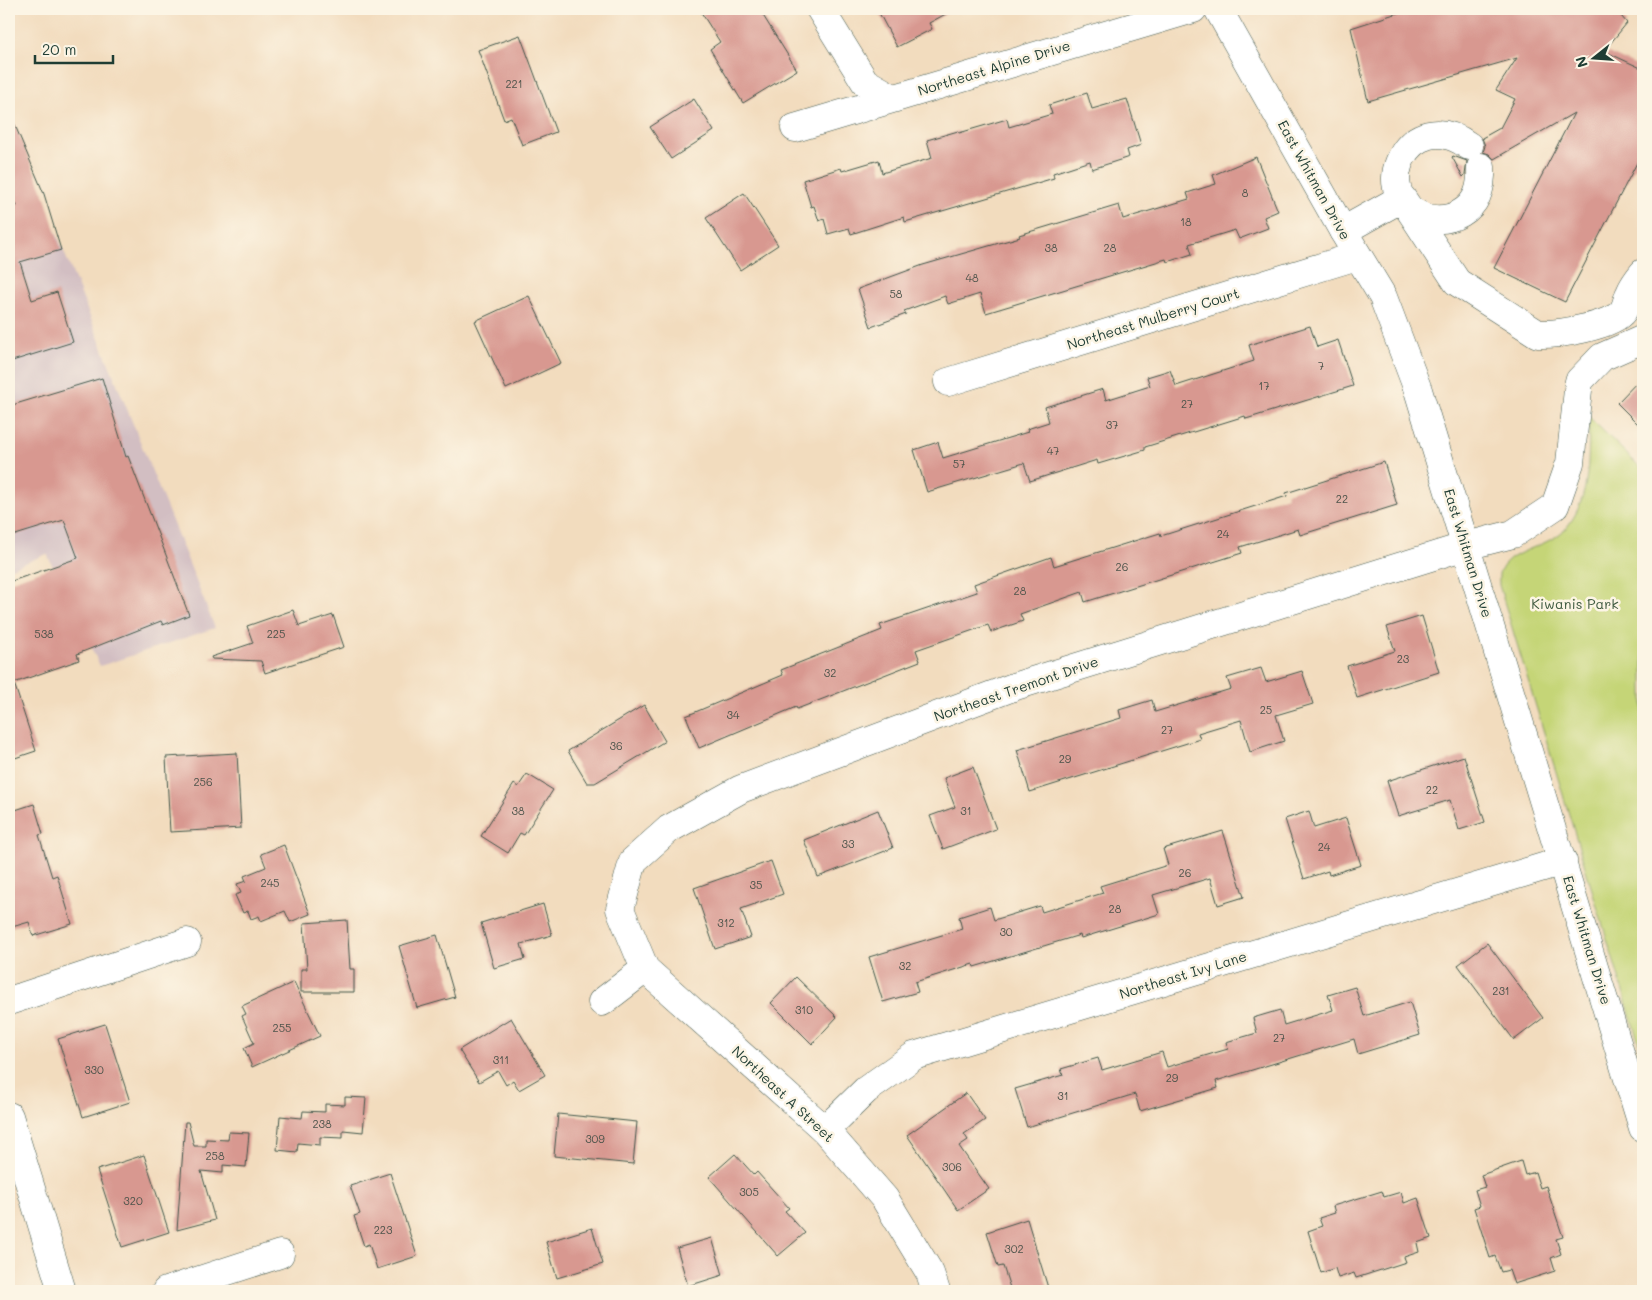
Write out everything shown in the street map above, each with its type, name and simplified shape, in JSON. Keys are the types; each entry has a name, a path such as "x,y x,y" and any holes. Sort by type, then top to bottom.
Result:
{"street":[{"path":"820,9 865,82 893,98"},
{"name":"Northeast Alpine Drive","path":"795,128 1193,9"},
{"name":"East Whitman Drive","path":"1218,9 1343,232 1383,297 1414,381 1466,546 1643,1128"},
{"path":"1402,198 1409,208 1431,219 1443,220 1455,216 1470,206 1480,191 1482,179 1475,157 1458,138 1447,134 1435,134 1423,137 1412,143 1404,152 1397,169 1397,187 1402,198 1457,282 1538,334 1551,335 1609,322 1619,316 1624,309 1630,292 1643,273"},
{"path":"1343,232 1402,198"},
{"name":"Northeast Mulberry Court","path":"948,382 1357,256"},
{"name":"Northeast Tremont Drive","path":"620,909 633,861 668,829 740,789 1016,686 1466,546 1513,534 1555,506 1570,463 1579,381 1602,357 1643,339"},
{"name":"Northeast Ivy Lane","path":"825,1130 866,1090 914,1056 1563,861"},
{"name":"Northeast A Street","path":"620,909 645,969 825,1130 885,1199 930,1274 936,1291"},
{"path":"9,1001 188,942"},
{"path":"602,1002 645,969"},
{"path":"9,1116 62,1291"},
{"path":"166,1291 280,1254"}],"shaded area":[{"path":"9,115 215,628 100,666 47,554 9,569"}],"green space":[{"name":"Kiwanis Park","path":"1589,417 1643,470 1643,1057 1499,585 1499,573 1506,563 1513,557 1559,534 1567,527 1575,515 1581,502 1587,474"}],"building":[{"path":"699,9 759,9 797,70 743,103 710,49 720,42"},
{"path":"877,9 955,9 929,23 932,29 897,47"},
{"path":"1410,9 1615,9 1627,23 1604,51 1643,69 1643,151 1565,302 1494,268 1574,113 1494,159 1489,154 1483,152 1485,146 1482,138 1500,128 1515,99 1496,90 1517,58 1368,101 1351,28"},
{"path":"520,35 556,132 522,145 511,117 504,120 478,50"},
{"path":"1087,93 1092,109 1127,99 1141,145 1127,150 1129,157 1092,169 1090,161 1053,173 1054,178 905,222 904,217 851,234 849,228 828,234 824,219 819,221 814,206 811,207 803,180 841,168 842,171 879,160 882,173 932,158 927,140 1007,119 1009,127 1052,114 1049,105"},
{"path":"694,99 714,131 671,159 650,127"},
{"path":"9,111 44,194 61,250 20,262 32,300 57,292 73,342 9,362 9,209 17,206 9,187"},
{"path":"1256,157 1278,211 1264,217 1268,228 1239,239 1235,230 1189,244 1192,254 1167,262 1166,259 986,313 980,294 948,304 945,296 904,311 906,314 871,327 858,289 923,265 1020,237 1019,235 1119,205 1123,219 1189,199 1187,193 1216,184 1213,175"},
{"path":"1452,157 1467,161 1463,177"},
{"path":"744,193 778,245 740,270 706,218"},
{"path":"529,296 561,363 506,389 475,321"},
{"path":"1310,326 1317,347 1338,340 1353,386 1246,419 1245,416 1145,447 1145,450 1098,464 1097,460 1030,481 1024,463 927,492 914,450 938,442 943,458 1028,432 1027,429 1049,422 1045,407 1103,389 1106,400 1150,386 1147,377 1170,370 1176,386 1254,361 1249,345"},
{"path":"1643,376 1643,429 1617,403"},
{"path":"102,378 126,457 128,456 189,615 163,625 161,621 77,654 79,660 14,683 36,751 9,760 9,582 78,558 64,520 9,537 9,406"},
{"path":"1384,462 1397,505 1300,535 1298,529 1240,547 1242,553 1085,602 1082,592 1020,614 1023,621 991,632 988,625 916,650 920,661 797,709 796,707 699,748 686,716 783,675 781,670 882,630 880,625 977,592 974,584 1051,557 1054,566 1160,533 1161,536 1287,496 1286,493"},
{"path":"293,610 299,626 333,615 344,647 265,673 261,661 212,659 211,657 253,643 247,626"},
{"path":"1422,616 1439,672 1357,698 1347,666 1395,651 1387,627"},
{"path":"1261,668 1266,682 1302,671 1313,704 1276,715 1284,741 1250,752 1241,720 1198,733 1200,739 1030,792 1017,750 1121,718 1119,710 1152,700 1155,712 1231,689 1227,678"},
{"path":"644,705 665,741 595,783 587,783 568,751"},
{"path":"237,753 241,828 170,832 166,757"},
{"path":"1464,756 1485,822 1459,830 1450,800 1398,816 1387,781"},
{"path":"973,767 996,829 943,849 930,816 955,807 944,778"},
{"path":"527,774 553,790 524,835 520,833 508,853 481,836 514,784 518,787"},
{"path":"34,804 43,834 39,835 52,877 57,875 72,924 33,936 29,922 12,927 9,915 9,812"},
{"path":"878,810 893,848 818,877 804,840"},
{"path":"1309,811 1314,828 1346,818 1361,865 1329,875 1328,871 1304,879 1285,819"},
{"path":"1223,831 1244,897 1218,905 1210,878 1153,895 1159,914 1081,938 1080,935 974,967 973,964 915,982 918,992 883,1002 869,957 962,929 959,917 990,907 994,920 1040,906 1042,912 1103,893 1100,886 1168,865 1163,849"},
{"path":"284,845 310,914 290,922 285,911 261,921 259,916 251,919 248,911 243,913 235,895 241,893 237,884 246,881 244,876 266,867 261,854"},
{"path":"771,861 783,894 741,909 751,937 715,949 694,888"},
{"path":"543,904 552,935 521,944 525,959 494,968 481,923"},
{"path":"347,920 350,969 354,969 354,992 301,992 301,969 307,969 304,923"},
{"path":"437,935 455,997 417,1008 399,946"},
{"path":"1487,943 1543,1018 1514,1040 1458,965"},
{"path":"796,977 837,1017 812,1044 771,1003"},
{"path":"294,982 320,1036 252,1067 244,1048 254,1043 242,1016 246,1014 242,1006"},
{"path":"1355,987 1364,1016 1410,1002 1420,1035 1358,1054 1354,1039 1216,1081 1218,1088 1140,1111 1135,1094 1027,1127 1015,1089 1063,1075 1061,1069 1098,1058 1102,1070 1162,1052 1167,1067 1228,1049 1226,1042 1257,1033 1253,1018 1280,1010 1284,1025 1333,1010 1328,995"},
{"path":"511,1018 545,1075 519,1090 513,1080 506,1085 498,1071 479,1082 459,1050"},
{"path":"105,1024 130,1102 83,1117 58,1039"},
{"path":"966,1093 985,1120 964,1134 968,1140 959,1146 989,1189 958,1210 907,1135"},
{"path":"345,1097 366,1098 363,1132 343,1130 343,1138 320,1137 320,1145 298,1143 297,1152 277,1150 280,1116 302,1118 303,1111 325,1112 325,1104 345,1105"},
{"path":"558,1114 637,1122 633,1164 554,1156"},
{"path":"185,1122 188,1122 194,1146 206,1146 206,1139 228,1140 229,1132 249,1133 246,1167 223,1165 223,1173 201,1171 215,1220 177,1230"},
{"path":"735,1154 754,1175 757,1172 789,1208 785,1211 805,1233 778,1256 709,1177"},
{"path":"144,1155 169,1232 122,1247 97,1170"},
{"path":"1521,1161 1525,1175 1535,1172 1540,1188 1546,1186 1563,1237 1556,1239 1561,1254 1551,1258 1555,1271 1514,1284 1509,1270 1501,1272 1495,1256 1490,1258 1474,1208 1480,1206 1475,1190 1485,1187 1481,1175"},
{"path":"390,1173 417,1256 377,1269 369,1244 364,1246 354,1216 360,1214 350,1186"},
{"path":"1382,1191 1384,1197 1401,1192 1404,1203 1418,1198 1431,1238 1417,1243 1419,1252 1404,1257 1406,1262 1356,1278 1354,1273 1338,1278 1335,1268 1321,1273 1308,1231 1322,1226 1319,1218 1335,1213 1333,1206"},
{"path":"1027,1219 1049,1291 1011,1291 1003,1266 998,1267 987,1232"},
{"path":"592,1228 603,1264 557,1278 546,1242"},
{"path":"712,1238 723,1275 688,1286 677,1248"}]}
